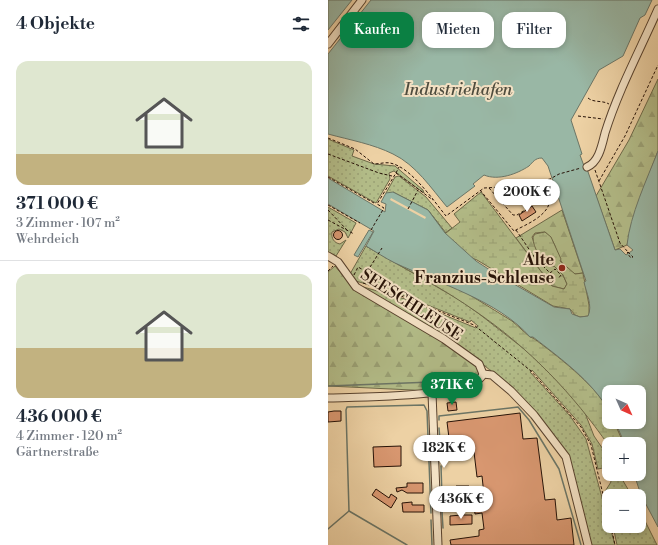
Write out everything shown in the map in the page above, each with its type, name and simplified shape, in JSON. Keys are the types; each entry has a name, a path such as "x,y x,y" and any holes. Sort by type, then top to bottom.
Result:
{"street":[{"path":"328,44 362,0"},
{"path":"590,165 598,155 609,119 658,9"},
{"name":"SEESCHLEUSE","path":"328,256 338,262 351,283 444,339 479,364 483,374"},
{"path":"328,398 432,393 479,381 483,374 492,375 512,391 534,415 563,454 588,545"},
{"path":"432,393 438,545"}],"path":[{"path":"599,182 625,136 658,65"},
{"path":"588,98 592,101 604,101 615,107"},
{"path":"578,116 591,119 609,119"},
{"path":"328,138 355,149 374,164 388,162 400,166 424,188 446,216 480,190 488,187 520,186 550,179 571,170 590,165 599,182 620,243 628,252"},
{"path":"328,154 379,173 392,176"},
{"path":"371,230 384,208 377,204 392,176 396,173 400,166"},
{"path":"396,173 434,201"},
{"path":"328,177 374,203"},
{"path":"515,231 544,213 550,197 545,180"},
{"path":"488,187 513,215 517,215 530,206 522,196 520,186"},
{"path":"408,209 419,190"},
{"path":"480,190 515,231 535,258 550,273 555,269 561,275 558,279"},
{"path":"328,205 360,223"},
{"path":"330,206 328,210 347,231"},
{"path":"328,220 354,234"},
{"path":"382,248 367,272 358,267 351,283 363,284 396,294 474,324 531,371 577,422 587,439 602,492"},
{"path":"613,533 616,545"}],"green space":[{"path":"658,79 658,151 640,198 627,245 615,250 596,196 629,140"},
{"path":"328,139 354,150 352,156 374,164 395,166 423,190 424,193 394,171 389,173 390,179 376,203 374,202 328,176"},
{"path":"399,176 426,197 452,228 445,233 428,210 386,193 395,177"},
{"path":"393,192 428,210 446,233 460,222 454,214 481,192 552,286 564,289 567,284 563,275 554,266 550,266 544,260 534,245 533,237 535,234 545,232 551,237 561,259 560,261 575,274 583,273 589,305 589,316 580,317 575,315 570,309 553,306 477,260 465,255"},
{"path":"328,207 356,223 348,238 345,232 339,229 332,232 336,243 340,244 346,240 336,256 328,252"},
{"path":"562,210 583,273 575,274 568,270 560,259 550,237 545,232 535,233 532,237 539,256 550,266 554,266 563,275 567,284 564,289 552,286 516,238"},
{"path":"366,246 458,299 478,313 528,352 570,394 585,413 594,436 602,448 602,468 598,469 592,444 581,425 532,370 530,372 570,416 586,439 602,497 602,533 612,533 615,545 590,545 567,457 497,376 479,361 360,286 405,299 476,328 478,326 471,320 470,322 395,292 352,280 350,274"},
{"path":"366,246 431,271 512,321 530,337 552,352 575,371 595,391 602,400 602,429 617,429 621,437 602,437 581,408 533,357 478,313 423,278"},
{"path":"335,266 355,290 442,341 475,364 479,371 478,375 470,382 433,391 328,386 328,272"},
{"path":"623,481 628,489 607,489 611,482"},
{"path":"646,523 657,545 617,545 614,533 646,533"}],"water":[{"path":"328,0 352,0 342,12 340,12 340,15 328,30"},
{"name":"Industriehafen","path":"371,0 652,0 645,15 640,18 623,56 599,70 571,120 582,154 580,155 584,166 586,166 615,250 620,249 626,255 633,250 627,245 629,233 640,197 658,151 658,527 646,504 646,489 639,489 636,481 646,481 646,437 622,437 618,429 646,429 646,385 602,385 602,400 575,371 533,337 530,337 517,324 502,313 467,294 395,263 366,246 374,231 328,204 328,178 385,212 386,204 381,202 386,193 393,192 428,210 445,233 476,261 493,272 554,307 570,309 572,314 580,317 588,316 590,308 584,282 586,281 548,166 542,158 536,159 524,169 507,176 489,177 484,175 473,184 475,186 447,207 423,178 409,164 393,154 361,142 328,134 328,54 340,39 340,48 414,48 414,12 361,12"},
{"path":"369,230 373,232 358,257 354,255"}],"pier":[{"path":"391,198 426,217 425,219 390,200"}],"building":[{"path":"532,206 536,212 522,221 519,215"},
{"path":"336,231 340,231 342,235 340,239 336,239 334,237 334,233"},
{"path":"456,402 457,410 448,411 447,403"},
{"path":"341,411 341,421 328,422 328,412"},
{"path":"520,413 523,439 537,438 545,500 555,499 557,520 571,518 574,545 451,545 450,540 479,536 479,530 484,529 482,513 475,514 474,505 478,504 477,495 484,495 482,476 477,477 474,452 451,454 447,422"},
{"path":"401,446 401,466 374,467 373,447"},
{"path":"407,483 423,483 423,493 407,493 402,490 397,492 396,488 407,487"},
{"path":"456,486 469,486 470,495 450,496 450,488 456,488"},
{"path":"376,489 389,498 391,494 397,498 391,508 372,495"},
{"path":"412,502 412,505 424,505 424,512 403,512 402,503"},
{"path":"472,515 472,524 450,525 450,516"}],"waterway":[{"path":"328,386 432,382"},
{"path":"328,529 349,511 347,407 424,405 427,411 431,513"},
{"path":"439,420 439,416 518,407 529,420 559,469 581,545"},
{"path":"439,428 440,442"},
{"path":"441,466 442,498"},
{"path":"349,511 407,545"},
{"path":"442,512 443,528"},
{"path":"431,520 432,545"}],"place":[{"name":"Alte Franzius-Schleuse","path":"562,268"}]}
